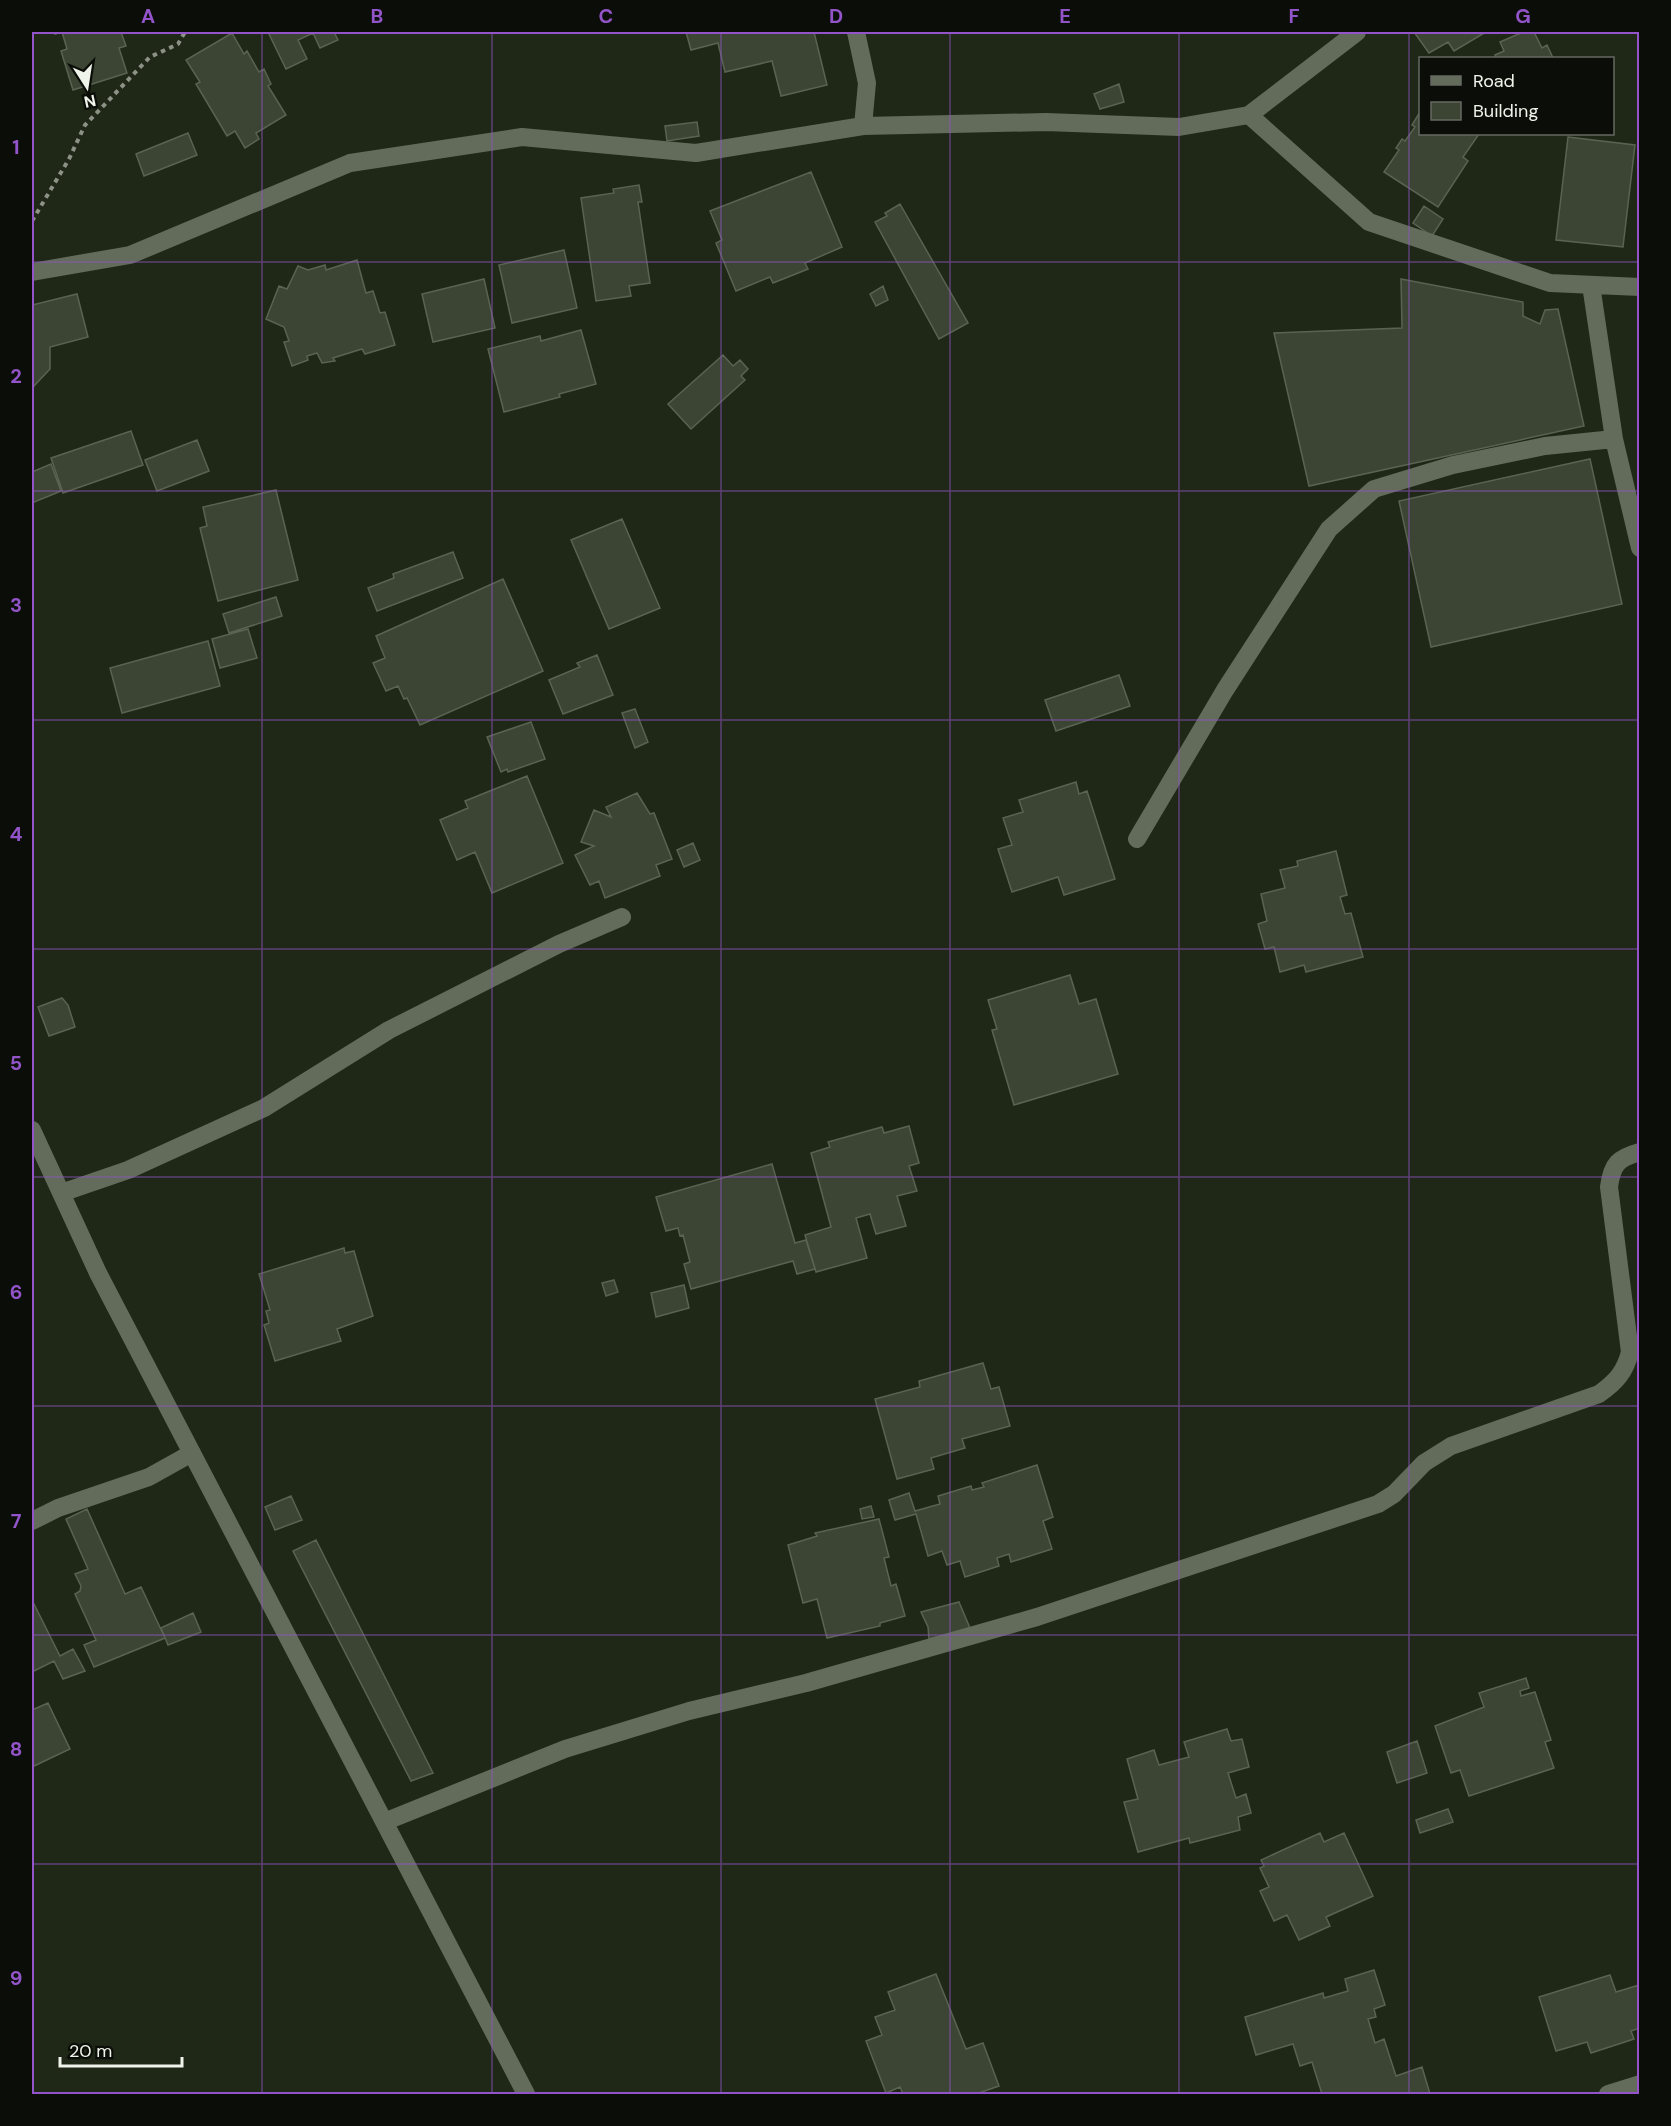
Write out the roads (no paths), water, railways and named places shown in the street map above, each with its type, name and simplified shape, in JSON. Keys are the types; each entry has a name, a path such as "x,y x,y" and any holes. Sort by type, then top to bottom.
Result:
{"street":[{"path":"856,32 867,83 863,126"},
{"path":"32,272 130,255 350,163 522,137 696,153 863,126 1046,122 1179,127 1249,115 1357,32"},
{"path":"1249,115 1370,222 1550,283 1640,287"},
{"path":"1591,285 1614,439 1640,548"},
{"path":"1137,839 1219,699 1329,530 1374,489 1453,465 1545,446 1614,439"},
{"path":"61,1193 128,1170 264,1108 389,1030 559,944 622,917"},
{"path":"32,1130 98,1273 525,2094"},
{"path":"384,1822 565,1749 689,1711 806,1683 1037,1617 1378,1504 1394,1494 1424,1463 1451,1446 1599,1394 1615,1383 1626,1369 1630,1352 1609,1187 1611,1170 1624,1156 1640,1152"},
{"path":"32,1521 58,1508 149,1477 192,1453"},
{"path":"1608,2094 1640,2084"}]}
